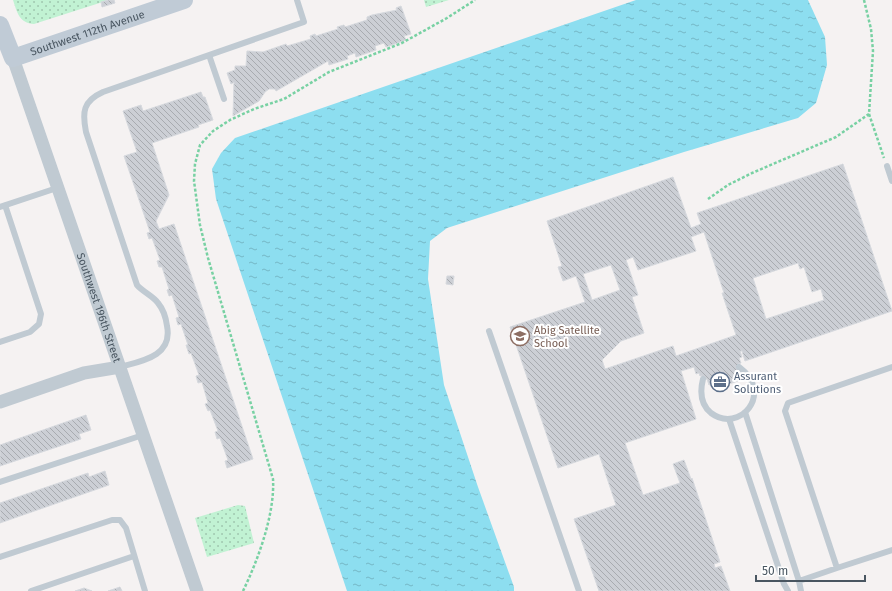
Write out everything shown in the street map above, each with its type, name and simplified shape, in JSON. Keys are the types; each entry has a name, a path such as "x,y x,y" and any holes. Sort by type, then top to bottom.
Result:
{"street":[{"name":"Southwest 112th Avenue","path":"13,58 184,0"},
{"name":"Southwest 196th Street","path":"2,34 13,58 197,591"},
{"path":"0,402 84,373 120,367"}],"lane":[{"path":"120,367 147,359 158,353 165,344 168,330 164,314 158,302 138,285 86,132 84,112 86,105 91,99 103,92 304,22 297,0"},
{"path":"209,55 224,99"},
{"path":"887,166 892,181"},
{"path":"0,342 30,332 39,324 41,314 2,206 57,188"},
{"path":"489,331 579,591"},
{"path":"704,379 701,390 702,401 708,410 716,416 729,419 737,417 745,412 752,403 755,393 753,382 748,373 739,367"},
{"path":"837,568 785,411 788,403 892,367"},
{"path":"745,412 801,591"},
{"path":"729,419 784,584 788,591"},
{"path":"0,482 143,435"},
{"path":"0,558 112,520 120,520 126,528 145,591"},
{"path":"799,581 892,550"},
{"path":"31,591 134,556"}],"path":[{"path":"243,591 259,555 267,527 273,479 208,258 200,225 194,181 195,164 200,145 213,131 230,120 254,109 284,100 329,72 407,41 475,0"},
{"path":"864,0 870,24 873,51 869,114 887,166"},
{"path":"708,199 728,185 752,173 836,137 869,114"}],"green space":[{"path":"13,0 109,0 34,24 25,22 19,16"},
{"path":"424,0 449,0 426,7"},
{"path":"238,505 245,506 254,543 207,557 195,518"}],"water":[{"path":"636,0 808,0 825,37 827,65 816,103 798,118 684,152 447,228 430,241 428,279 444,385 478,487 514,587 514,591 347,591 216,199 212,169 221,153 235,138"}],"building":[{"path":"114,0 115,3 102,7 101,2"},
{"path":"401,6 411,34 404,36 406,40 386,47 384,43 375,46 376,50 356,57 355,53 347,56 348,59 329,65 328,61 276,91 275,89 269,89 259,101 233,116 234,82 231,84 227,73 235,70 235,66 246,66 247,51 263,52 286,44 287,46 311,39 310,36 315,34 316,36 338,29 337,27 344,25 345,27 367,20 367,17 397,10 396,8"},
{"path":"201,92 203,97 205,97 213,120 198,125 199,127 152,143 169,195 156,221 159,229 174,224 253,459 227,468 225,461 228,460 220,438 217,439 215,432 218,431 210,410 208,411 205,404 208,403 202,382 198,383 196,376 199,375 191,353 189,354 186,345 188,345 181,324 178,325 176,318 179,317 172,295 169,296 167,290 169,289 162,267 159,267 157,261 160,260 152,238 149,239 147,233 150,232 124,156 137,152 123,111 141,105 143,111"},
{"path":"843,164 892,311 745,361 742,351 740,351 742,357 739,358 741,363 738,364 740,369 738,370 739,375 737,376 738,381 713,389 711,384 709,385 707,379 704,380 699,373 696,374 694,367 681,371 696,419 625,443 643,495 680,483 673,464 684,460 691,479 692,478 720,562 714,564 715,568 721,566 730,591 599,591 574,519 616,505 599,454 558,468 510,327 585,302 576,276 563,281 558,267 562,266 547,221 673,177 691,228 701,224 697,213","holes":["704,232 736,335 676,356 673,346 605,369 602,360 621,341 644,333 632,297 638,295 626,260 633,257 638,270 696,251 691,237","798,263 800,269 804,267 812,292 821,289 824,300 766,319 753,278","611,265 620,290 592,300 583,274"]},
{"path":"447,276 454,276 453,285 446,284"},
{"path":"86,415 91,430 79,434 81,439 0,466 0,445"},
{"path":"105,471 109,485 0,523 0,503 88,473 89,477"},
{"path":"120,587 122,591 108,591"},
{"path":"84,588 92,591 75,591"}],"place":[{"name":"Abig Satellite School","path":"520,336"},
{"name":"Assurant Solutions","path":"720,382"}]}
